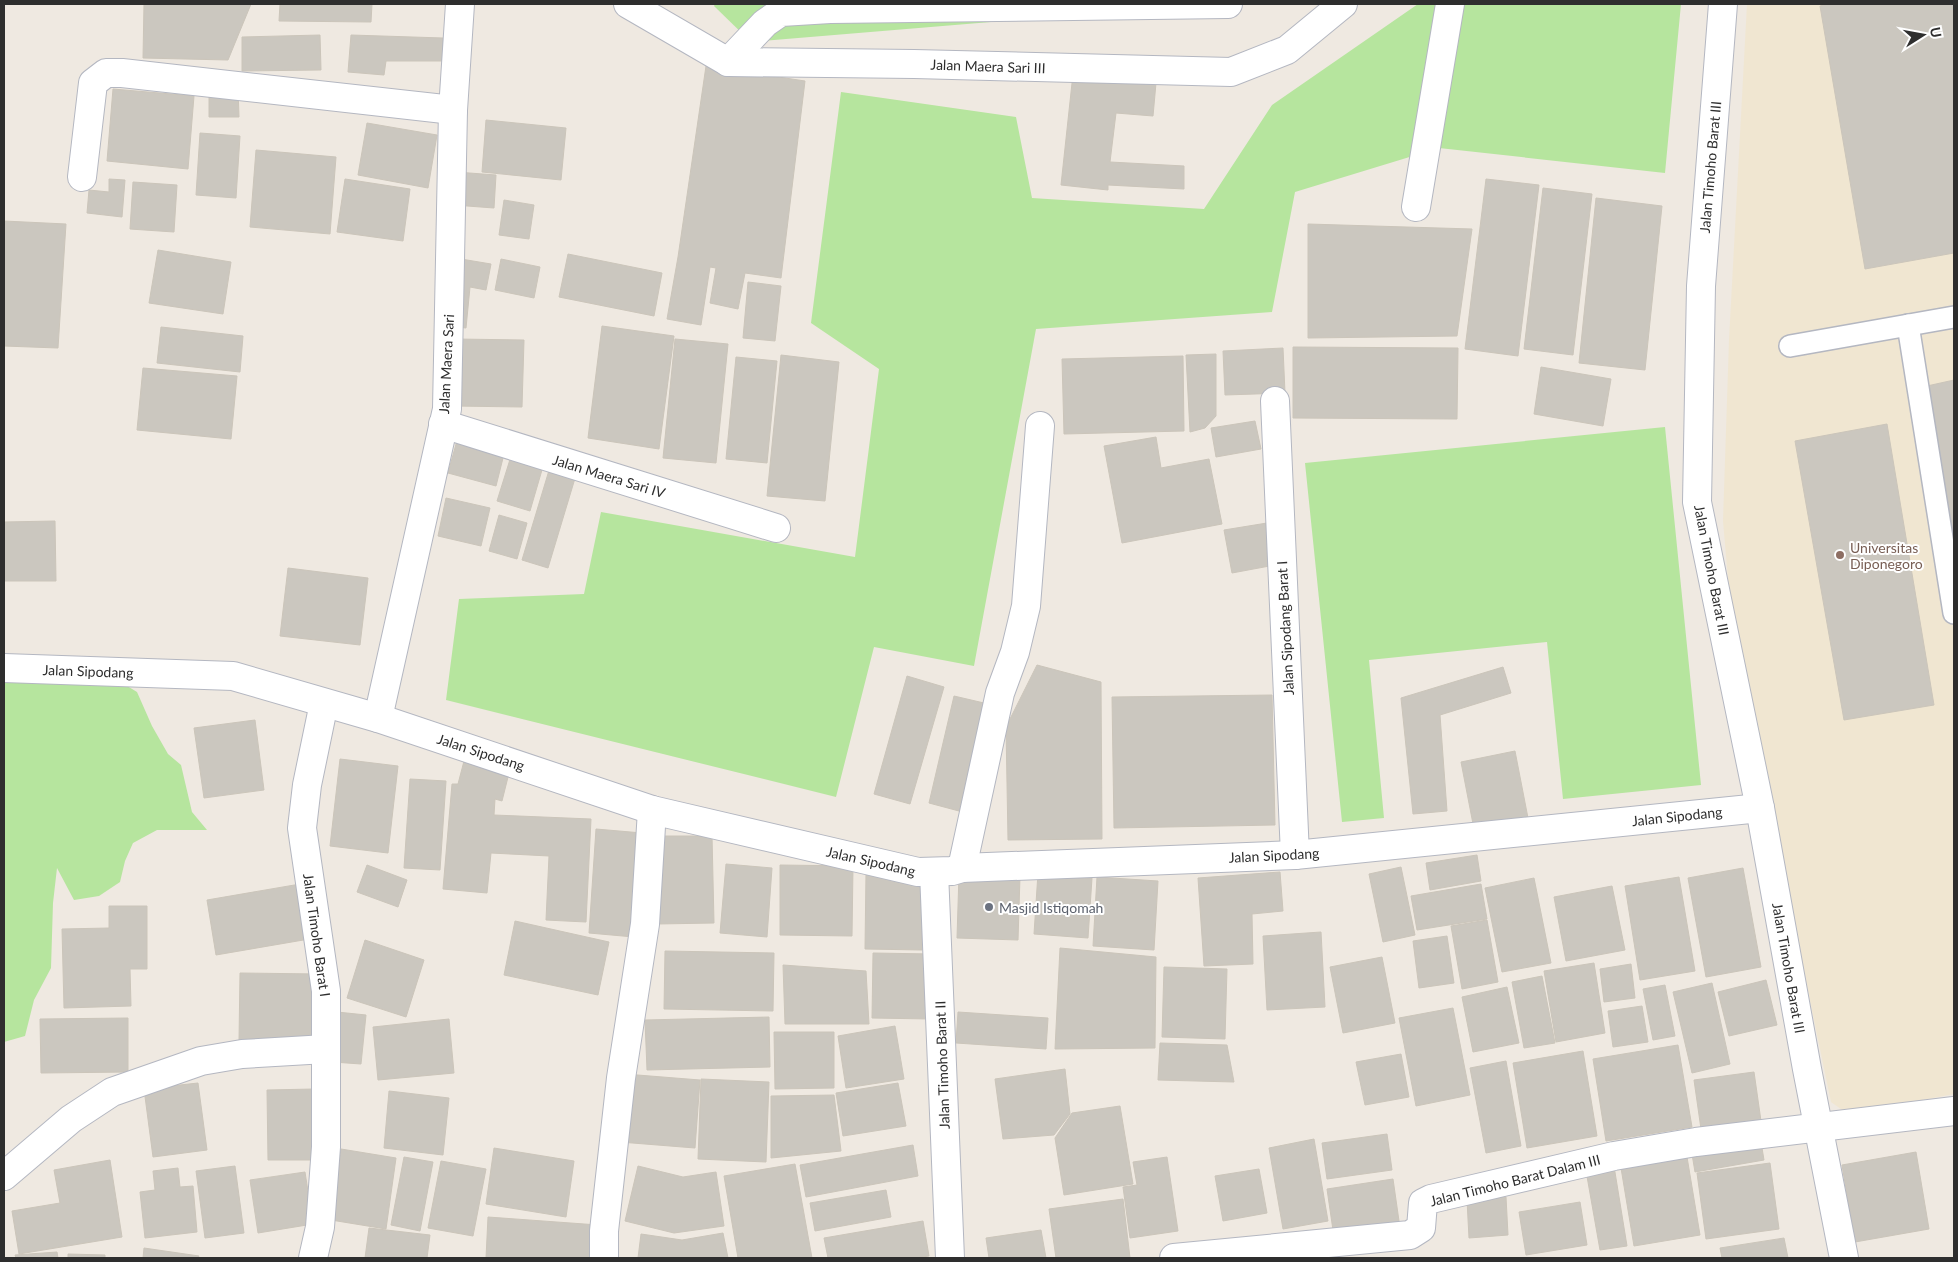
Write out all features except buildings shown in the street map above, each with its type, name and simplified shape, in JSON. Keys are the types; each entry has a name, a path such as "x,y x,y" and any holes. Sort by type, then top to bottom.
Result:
{"street":[{"name":"Jalan Maera Sari","path":"378,718 446,409 453,110 460,4"},
{"name":"Jalan Maera Sari III","path":"628,4 728,62 914,64 1231,72 1287,50 1343,4"},
{"path":"728,62 765,23 781,12 830,8 1228,4"},
{"path":"1416,208 1450,4"},
{"name":"Jalan Timoho Barat III","path":"1723,4 1701,286 1697,502 1760,808 1844,1258"},
{"path":"82,176 93,82 106,73 122,73 453,110"},
{"name":"Jalan Sipodang Barat I","path":"1275,401 1295,855"},
{"name":"Jalan Maera Sari IV","path":"443,424 776,528"},
{"path":"962,868 1000,693 1015,652 1026,606 1040,426"},
{"name":"Jalan Sipodang","path":"4,668 233,676 378,718 652,810 918,872 952,871 962,868 1295,855 1760,808"},
{"name":"Jalan Timoho Barat I","path":"312,1258 320,1227 326,1147 326,991 302,828 307,785 324,703"},
{"path":"604,1258 604,1231 620,1087 645,924 652,810"},
{"name":"Jalan Timoho Barat II","path":"934,872 950,1258"},
{"path":"4,1176 71,1119 112,1092 201,1061 242,1054 326,1049"},
{"path":"1819,1128 1954,1111"},
{"name":"Jalan Timoho Barat Dalam III","path":"1174,1258 1410,1235 1421,1228 1423,1203 1431,1199 1614,1156 1696,1142 1819,1128"}],"lane":[{"path":"1790,346 1954,317"},
{"path":"1908,325 1954,613"}],"shaded area":[{"name":"Universitas Diponegoro","path":"1747,4 1954,4 1954,1094 1848,1114 1831,1102 1776,837 1729,590 1723,521 1729,340"}],"green space":[{"path":"715,4 1208,4 751,42 714,6"},
{"path":"1418,4 1681,4 1665,173 1439,148 1295,192 1272,312 1036,329 974,666 874,647 836,797 446,700 459,599 584,594 601,512 855,557 879,369 811,323 841,92 1016,117 1032,198 1204,209 1272,105"},
{"path":"1665,427 1701,785 1563,799 1547,642 1369,660 1384,818 1342,822 1305,463"},
{"path":"4,673 114,678 137,692 152,726 168,754 181,765 192,812 207,830 157,830 133,843 125,861 120,882 99,896 74,900 57,868 53,903 51,968 34,1000 25,1036 4,1042"}],"place":[{"name":"Universitas Diponegoro","path":"1840,555"},
{"name":"Masjid Istiqomah","path":"989,907"}]}
